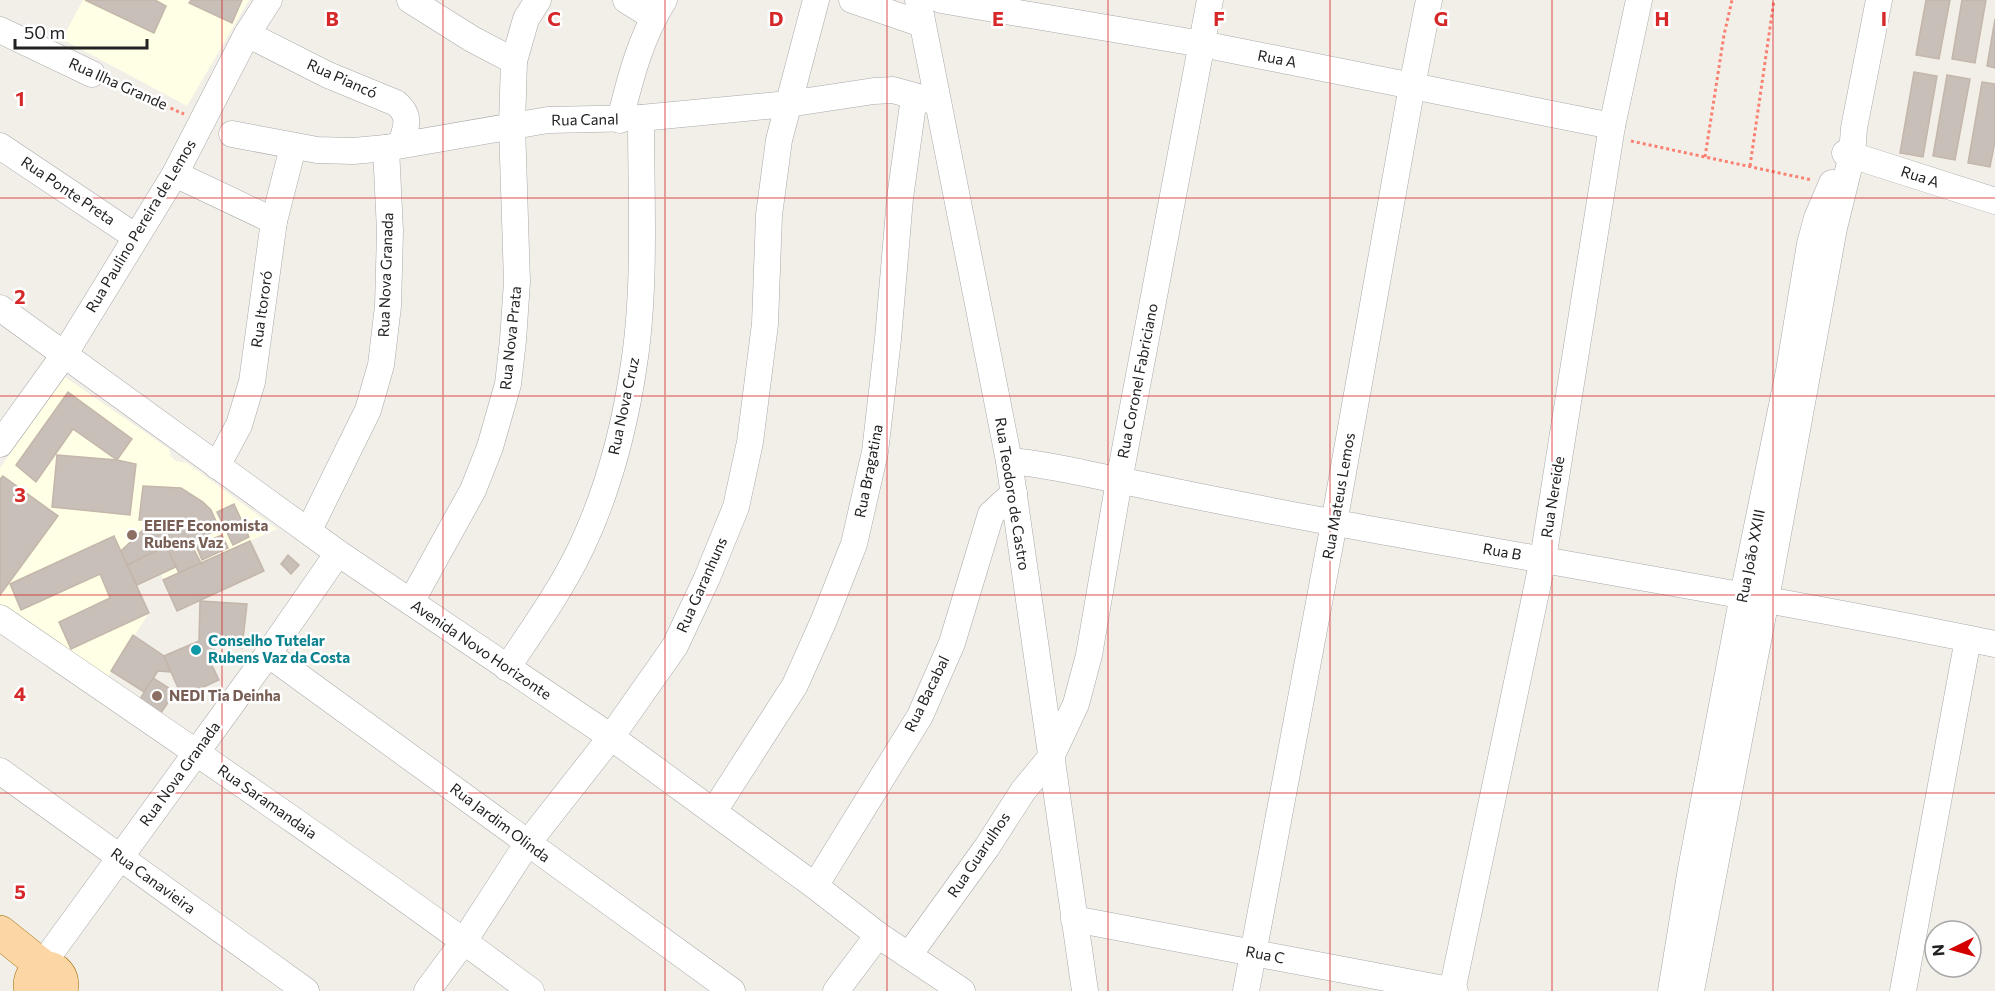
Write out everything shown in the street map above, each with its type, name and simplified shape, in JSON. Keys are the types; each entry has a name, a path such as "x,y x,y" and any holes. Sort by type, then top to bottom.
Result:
{"main road":[{"path":"0,932 51,982"},
{"path":"0,960 51,982"}],"street":[{"name":"Rua Paulino Pereira de Lemos","path":"0,444 64,355 175,174 247,34 269,0"},
{"path":"410,0 472,39 514,61"},
{"name":"Rua Nova Prata","path":"411,602 473,490 490,447 508,384 517,282 512,125 514,61 525,19 538,0"},
{"path":"626,0 658,9"},
{"name":"Rua Garanhuns","path":"427,991 464,941 527,844 611,737 675,646 707,578 736,507 750,442 765,324 769,215 779,140 816,0"},
{"path":"852,0 920,12"},
{"name":"Rua A","path":"941,0 986,3 1202,44 1412,86 1611,131"},
{"name":"Rua Coronel Fabriciano","path":"1051,757 1076,704 1089,655 1119,481 1210,0"},
{"name":"Rua Mateus Lemos","path":"1246,991 1334,523 1412,86 1430,0"},
{"name":"Rua Nereide","path":"1453,991 1543,560 1611,131 1639,0"},
{"name":"Rua João XXIII","path":"1671,991 1691,869 1755,597 1834,228 1879,0"},
{"name":"Rua Nova Cruz","path":"507,668 560,589 582,547 602,499 621,431 634,363 639,308 628,85 658,9"},
{"name":"Rua Teodoro de Castro","path":"920,12 1009,461 1085,991"},
{"name":"Rua Ilha Grande","path":"0,30 92,74"},
{"name":"Rua Piancó","path":"247,34 328,75 396,103 404,109 406,117 394,146"},
{"name":"Rua Canal","path":"232,134 293,147 344,151 394,146 548,120 631,119 788,104 874,91 893,90 938,102"},
{"name":"Rua Bragatina","path":"714,811 795,685 854,544 875,452 888,339 900,198 914,97"},
{"name":"Rua Ponte Preta","path":"0,146 136,237"},
{"name":"Rua Nova Granada","path":"309,530 368,410 381,365 388,306 394,146"},
{"name":"Rua Itororó","path":"217,466 239,425 252,382 274,220 293,147"},
{"name":"Rua A","path":"1848,154 1995,201"},
{"name":"Rua João XXIII","path":"1691,991 1810,244 1817,218 1848,154"},
{"path":"175,174 274,220"},
{"name":"Avenida Novo Horizonte","path":"0,308 338,553 611,737 714,811 878,935 962,991"},
{"name":"Rua B","path":"1009,461 1058,467 1334,523 1755,597 1995,644"},
{"name":"Rua Bacabal","path":"815,886 920,716 952,643 991,514 1014,494"},
{"name":"Rua Nova Granada","path":"51,982 52,951 268,654 338,553"},
{"name":"Rua Saramandaia","path":"0,618 195,752 464,941 531,991"},
{"path":"1903,991 1968,639"},
{"name":"Rua Jardim Olinda","path":"268,654 732,991"},
{"name":"Rua Guarulhos","path":"909,955 987,847 1023,791 1051,757"},
{"name":"Rua Canavieira","path":"0,771 306,991"},
{"name":"Rua C","path":"1074,919 1453,991"},
{"path":"836,991 878,935"}],"path":[{"path":"1705,157 1724,35 1732,0"},
{"path":"1750,166 1774,0"},
{"name":"Rua Ilha Grande","path":"92,74 203,122"},
{"path":"1611,131 1705,157 1832,184"}],"shaded area":[{"path":"83,0 249,0 187,106 62,39"},
{"name":"EEIEF Economista Rubens Vaz","path":"65,377 169,449 171,457 176,461 187,463 277,529 163,580 161,574 137,585 149,613 106,680 0,607 0,468"}],"building":[{"path":"85,0 155,0 166,6 154,33"},
{"path":"191,0 242,0 232,23 189,3"},
{"path":"1926,0 1950,0 1939,59 1916,55"},
{"path":"1962,0 1986,0 1975,63 1952,59"},
{"path":"1995,19 1995,68 1987,66"},
{"path":"1914,72 1937,76 1923,157 1900,153"},
{"path":"1947,75 1970,79 1955,160 1933,156"},
{"path":"1982,82 1995,84 1995,141 1990,167 1968,163"},
{"path":"68,392 132,439 117,460 73,429 36,482 16,465"},
{"path":"57,455 117,460 136,464 130,515 52,507"},
{"path":"3,476 58,516 0,595 0,479"},
{"path":"143,486 181,488 211,510 219,528 191,544 201,563 179,573 166,546 127,565 121,551 149,524 149,520 139,520"},
{"path":"234,504 249,537 233,545 217,512"},
{"path":"222,535 228,548 202,560 196,546"},
{"path":"114,536 149,613 71,649 59,622 110,598 100,574 21,610 10,584"},
{"path":"250,541 264,571 177,611 163,580"},
{"path":"166,546 176,567 137,585 127,565"},
{"path":"288,555 299,565 291,574 281,564"},
{"name":"Conselho Tutelar Rubens Vaz da Costa","path":"200,601 247,604 242,648 217,645 208,657 219,680 182,697 164,656 199,641"},
{"path":"133,635 164,656 170,672 158,671 144,692 111,671"},
{"name":"NEDI Tia Deinha","path":"153,678 175,692 161,713 140,699"}],"place":[{"name":"EEIEF Economista Rubens Vaz","path":"132,535"},
{"name":"Conselho Tutelar Rubens Vaz da Costa","path":"196,650"},
{"name":"NEDI Tia Deinha","path":"157,696"}]}
